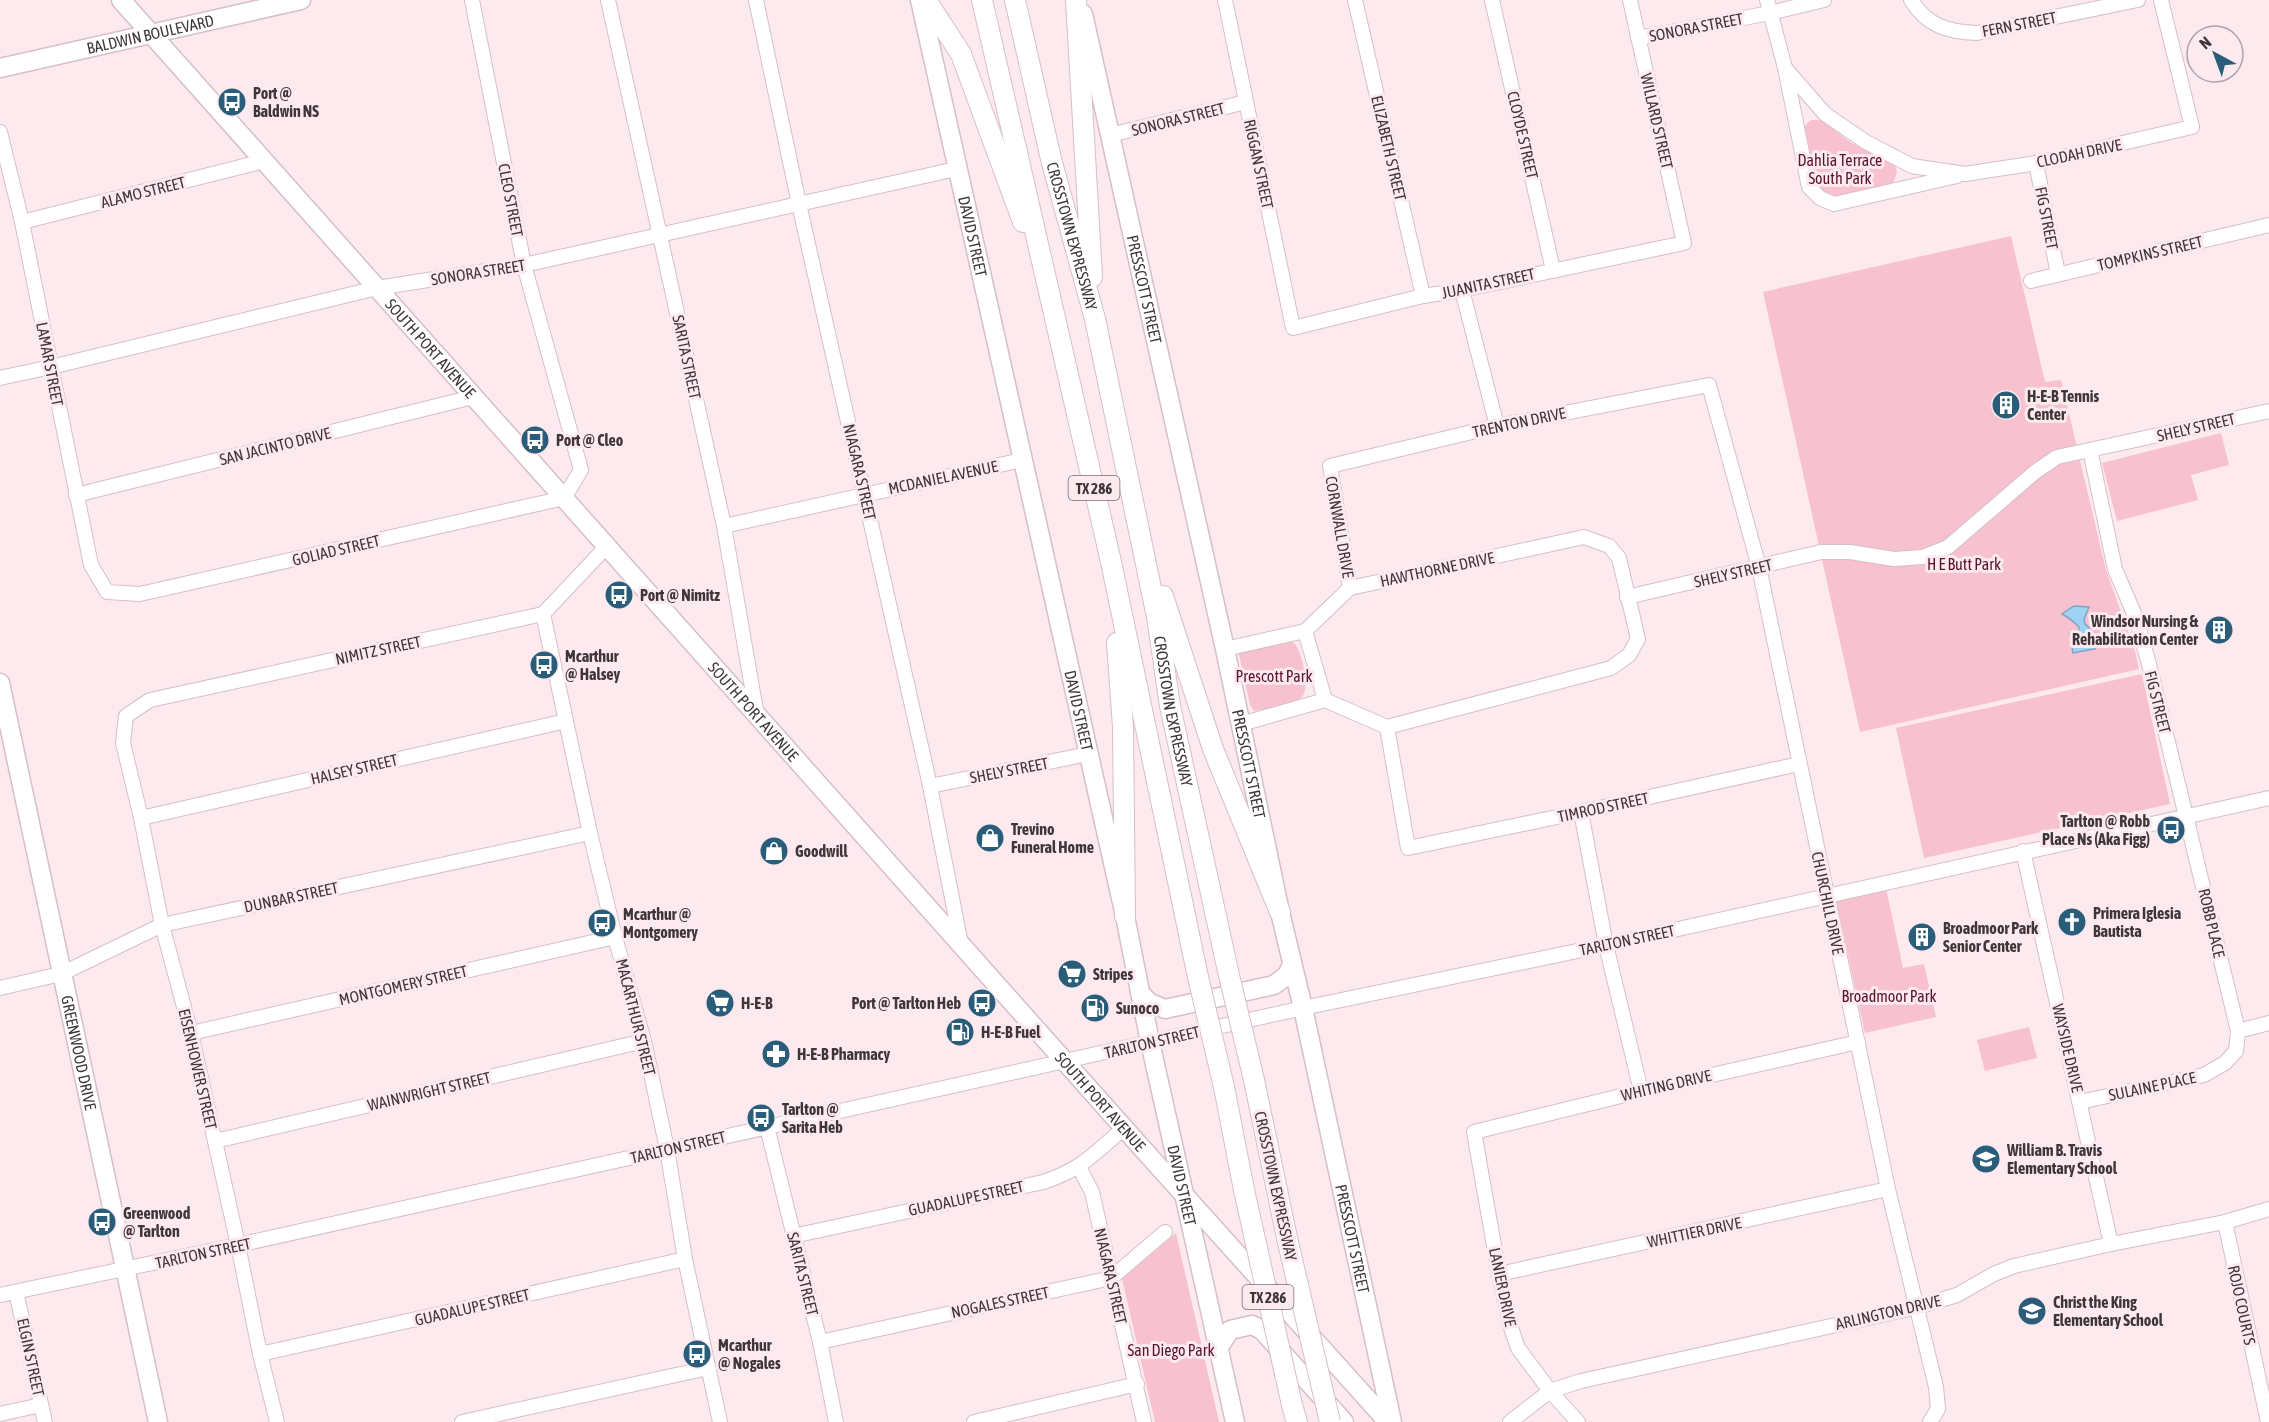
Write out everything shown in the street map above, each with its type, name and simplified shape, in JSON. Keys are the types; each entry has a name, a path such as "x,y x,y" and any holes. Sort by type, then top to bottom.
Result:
{"highway":[{"path":"926,0 962,54 1053,304"},
{"name":"CROSSTOWN EXPRESSWAY","path":"982,0 1112,571 1198,978 1224,1087 1244,1190 1294,1413"},
{"name":"CROSSTOWN EXPRESSWAY","path":"1016,0 1051,159 1095,319 1156,618 1170,706 1287,1238 1330,1422"},
{"path":"1078,0 1095,319"},
{"path":"1135,512 1213,749 1280,912"},
{"path":"1112,571 1123,727 1125,916"}],"main road":[{"name":"SOUTH PORT AVENUE","path":"121,0 1124,1128 1390,1422"},
{"name":"BALDWIN BOULEVARD","path":"0,68 301,0"},
{"name":"DAVID STREET","path":"920,0 1125,916 1150,1042 1234,1422"},
{"name":"PRESSCOTT STREET","path":"1078,0 1225,649 1390,1422"},
{"name":"GREENWOOD DRIVE","path":"0,683 158,1422"},
{"path":"1140,993 1149,1003 1165,1009 1274,985 1287,975 1292,965"},
{"path":"1219,1347 1230,1330 1252,1325 1262,1330 1344,1422"}],"street":[{"name":"CLEO STREET","path":"472,0 524,265 581,470 564,498"},
{"name":"SARITA STREET","path":"608,0 724,526 757,716"},
{"name":"NIAGARA STREET","path":"756,0 799,204 930,786 961,944"},
{"name":"RIGGAN STREET","path":"1225,0 1293,328"},
{"name":"ELIZABETH STREET","path":"1355,0 1423,296"},
{"name":"CLOYDE STREET","path":"1492,0 1553,270"},
{"name":"WILLARD STREET","path":"1630,0 1684,243"},
{"name":"SONORA STREET","path":"1638,38 1769,6 1824,0"},
{"name":"FERN STREET","path":"1911,0 1928,20 1950,32 1977,33 2138,0"},
{"name":"CLODAH DRIVE","path":"1769,6 1785,68 1809,187 1820,198 1834,204 1965,174 2036,163 2192,127 2161,0"},
{"name":"CLODAH DRIVE","path":"1785,68 1825,114 1866,142 1912,166 1965,174"},
{"name":"SONORA STREET","path":"1110,135 1246,102"},
{"name":"LAMAR STREET","path":"0,132 22,222 91,565 107,592"},
{"name":"ALAMO STREET","path":"22,222 264,161"},
{"name":"FIG STREET","path":"2036,163 2058,274"},
{"name":"SONORA STREET","path":"0,378 377,288 524,265 956,169"},
{"name":"TOMPKINS STREET","path":"2031,281 2269,225"},
{"name":"JUANITA STREET","path":"1293,328 1423,296 1462,290 1684,243"},
{"path":"1462,290 1497,426"},
{"name":"TRENTON DRIVE","path":"1330,466 1497,426 1709,385"},
{"name":"CHURCHILL DRIVE","path":"1709,385 1759,567 1888,1189 1918,1307 1938,1409 1931,1421"},
{"name":"SAN JACINTO DRIVE","path":"76,495 473,397"},
{"name":"SHELY STREET","path":"1627,597 1821,552 1850,552 1894,559 1923,557 1948,546 2035,472 2057,457 2269,411"},
{"name":"FIG STREET","path":"2090,450 2115,568 2136,618 2186,815"},
{"name":"MCDANIEL AVENUE","path":"724,526 1022,460"},
{"name":"CORNWALL DRIVE","path":"1330,466 1350,588"},
{"name":"GOLIAD STREET","path":"107,592 140,594 564,498"},
{"name":"HAWTHORNE DRIVE","path":"1350,588 1584,537 1609,546 1619,558 1627,597"},
{"path":"543,614 607,546"},
{"path":"1225,649 1305,631 1350,588"},
{"path":"1241,724 1325,700 1387,727 1611,668 1629,655 1638,639 1627,597"},
{"name":"NIMITZ STREET","path":"126,716 150,700 543,614"},
{"name":"MACARTHUR STREET","path":"543,614 590,833 615,937 644,1041 668,1149 685,1259 720,1422"},
{"path":"1305,631 1325,700"},
{"name":"EISENHOWER STREET","path":"126,716 123,743 141,818 162,925 191,1033 260,1354 277,1422"},
{"name":"HALSEY STREET","path":"141,818 566,722"},
{"name":"TIMROD STREET","path":"1387,727 1408,848 1799,764"},
{"name":"SHELY STREET","path":"930,786 1088,754"},
{"name":"TARLTON STREET","path":"0,1295 126,1270 1303,1008 1606,945 2269,798"},
{"path":"1581,812 1606,945 1641,1091"},
{"name":"ROBB PLACE","path":"2186,815 2238,1031"},
{"name":"DUNBAR STREET","path":"0,988 61,974 162,925 590,833"},
{"name":"WAYSIDE DRIVE","path":"2023,851 2111,1244"},
{"name":"MONTGOMERY STREET","path":"191,1033 615,937"},
{"path":"2238,1031 2269,1023"},
{"name":"SULAINE PLACE","path":"2080,1102 2204,1075 2225,1064 2236,1051 2238,1031"},
{"name":"WAINWRIGHT STREET","path":"215,1141 644,1041"},
{"name":"WHITING DRIVE","path":"1474,1132 1641,1091 1858,1042"},
{"name":"SARITA STREET","path":"767,1127 820,1342 836,1422"},
{"name":"GUADALUPE STREET","path":"793,1236 1063,1176 1079,1167 1124,1128"},
{"name":"LANIER DRIVE","path":"1474,1132 1500,1274 1511,1328 1518,1348 1550,1391 1578,1422"},
{"name":"NIAGARA STREET","path":"1079,1167 1092,1192 1144,1422"},
{"name":"WHITTIER DRIVE","path":"1500,1274 1888,1189"},
{"name":"ARLINGTON DRIVE","path":"1510,1422 1550,1391 1581,1381 1918,1307 1957,1295 1994,1274 2014,1266 2225,1222 2269,1209"},
{"name":"ROJO COURTS","path":"2225,1222 2262,1367 2268,1422"},
{"name":"NOGALES STREET","path":"820,1342 1111,1278 1165,1232"},
{"name":"GUADALUPE STREET","path":"260,1354 685,1259"},
{"name":"ELGIN STREET","path":"16,1292 45,1422"},
{"path":"462,1422 708,1368"},
{"path":"974,1422 1137,1384"},
{"path":"0,1414 41,1405"}],"green space":[{"name":"Dahlia Terrace South Park","path":"1811,120 1822,120 1850,142 1895,166 1897,172 1893,184 1840,198 1822,192 1812,172 1804,145 1803,130"},
{"name":"H E Butt Park","path":"2011,236 2045,382 2061,380 2106,570 2135,651 2139,669 1860,732 1763,292"},
{"path":"2221,433 2229,465 2191,475 2198,500 2117,521 2102,463"},
{"name":"Prescott Park","path":"1286,639 1293,642 1302,659 1306,683 1303,696 1289,704 1254,711 1250,705 1239,655 1241,649"},
{"path":"2142,674 2170,804 1924,858 1896,728"},
{"name":"Broadmoor Park","path":"1886,888 1903,968 1924,964 1936,1017 1865,1033 1836,900"},
{"path":"2029,1027 2037,1058 1985,1071 1977,1040"},
{"name":"San Diego Park","path":"1176,1233 1219,1422 1155,1422 1122,1279"}],"water":[{"path":"2074,606 2089,607 2084,619 2085,624 2091,629 2095,649 2073,653 2072,647 2076,646 2076,642 2070,634 2078,634 2079,627 2062,614"}],"place":[{"name":"Port @ Baldwin NS","path":"232,102"},
{"name":"H-E-B Tennis Center","path":"2006,405"},
{"name":"Port @ Cleo","path":"535,440"},
{"name":"Port @ Nimitz","path":"619,595"},
{"name":"Windsor Nursing & Rehabilitation Center","path":"2219,630"},
{"name":"Mcarthur @ Halsey","path":"544,665"},
{"name":"Tarlton @ Robb Place Ns (Aka Figg)","path":"2171,830"},
{"name":"Trevino Funeral Home","path":"990,838"},
{"name":"Goodwill","path":"774,851"},
{"name":"Primera Iglesia Bautista","path":"2072,922"},
{"name":"Mcarthur @ Montgomery","path":"602,923"},
{"name":"Broadmoor Park Senior Center","path":"1922,937"},
{"name":"Stripes","path":"1072,974"},
{"name":"H-E-B","path":"720,1003"},
{"name":"Port @ Tarlton Heb","path":"982,1003"},
{"name":"Sunoco","path":"1095,1008"},
{"name":"H-E-B Fuel","path":"960,1032"},
{"name":"H-E-B Pharmacy","path":"776,1054"},
{"name":"Tarlton @ Sarita Heb","path":"761,1118"},
{"name":"William B. Travis Elementary School","path":"1986,1159"},
{"name":"Greenwood @ Tarlton","path":"102,1222"},
{"name":"Christ the King Elementary School","path":"2032,1311"},
{"name":"Mcarthur @ Nogales","path":"697,1354"}]}
